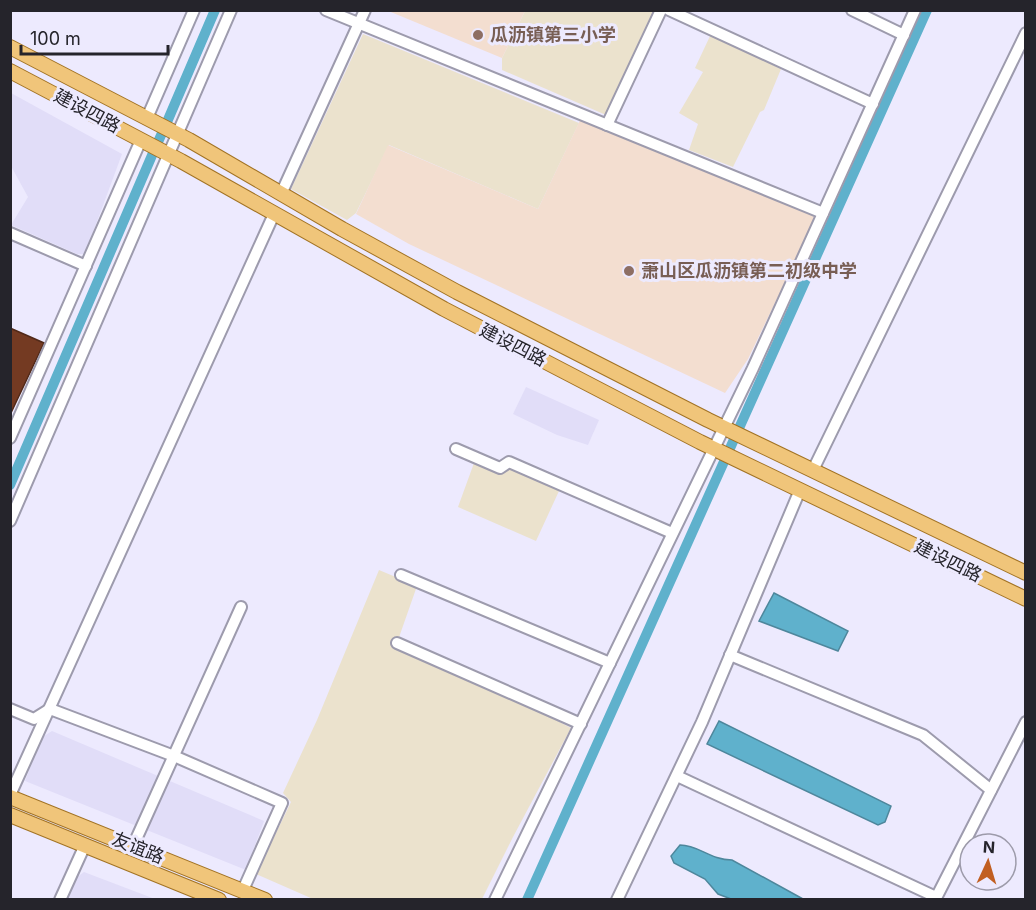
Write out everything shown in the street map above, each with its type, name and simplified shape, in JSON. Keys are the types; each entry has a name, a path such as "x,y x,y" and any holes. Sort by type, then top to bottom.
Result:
{"main road":[{"name":"建设四路","path":"10,47 177,134 457,292 731,431 1026,573"},
{"name":"建设四路","path":"10,71 169,155 444,309 721,453 1026,598"},
{"name":"友谊路","path":"10,796 265,900"},
{"name":"友谊路","path":"10,814 219,900"}],"street":[{"path":"147,118 194,10"},
{"path":"10,521 231,10"},
{"path":"326,10 823,213"},
{"path":"281,194 365,10"},
{"path":"607,125 661,10"},
{"path":"669,10 873,104"},
{"path":"852,10 904,35"},
{"path":"495,900 753,368 915,10"},
{"path":"813,470 1026,33"},
{"path":"10,438 141,140"},
{"path":"10,796 274,214"},
{"path":"10,233 86,266"},
{"path":"456,449 500,468 509,462 672,533"},
{"path":"617,900 676,776 800,490"},
{"path":"401,576 610,663"},
{"path":"134,846 241,608"},
{"path":"397,643 581,724"},
{"path":"730,655 922,735 991,790"},
{"path":"10,709 34,719 50,709"},
{"path":"50,709 174,756 282,803 243,890"},
{"path":"676,776 936,898 1026,722"},
{"path":"60,900 85,845"}],"shaded area":[{"name":"瓜沥镇第三小学","path":"386,10 525,10 525,11 502,58"},
{"path":"525,11 656,11 606,115 502,70 502,58"},
{"path":"363,34 579,123 538,209 389,145 356,213 347,220 291,189"},
{"path":"711,34 781,69 764,110 760,112 733,167 689,150 698,124 679,113 703,72 695,68"},
{"path":"11,93 122,154 85,254 77,254 11,225 28,197 11,166"},
{"name":"萧山区瓜沥镇第二初级中学","path":"584,112 808,200 813,210 814,222 748,359 725,393 409,244 356,214 388,145 538,209"},
{"path":"526,387 599,420 588,445 557,435 513,414"},
{"path":"474,463 499,472 509,467 559,491 536,541 458,507"},
{"path":"379,570 417,586 397,643 467,674 571,728 482,899 313,899 256,874 291,802 283,793 317,720"},
{"path":"52,731 264,821 246,870 25,781 41,738"},
{"path":"84,872 155,899 67,900 76,878"}],"water":[{"path":"774,593 848,631 838,651 759,621"},
{"path":"719,721 891,806 885,822 878,825 707,744"},
{"path":"680,845 693,847 717,858 732,860 803,899 731,899 718,894 705,879 674,863 671,856"}],"building":[{"path":"10,328 44,343 10,415"}],"waterway":[{"path":"167,122 215,10"},
{"path":"527,900 927,10"},
{"path":"158,142 162,133"},
{"path":"10,485 153,153"}],"place":[{"name":"瓜沥镇第三小学","path":"478,35"},
{"name":"萧山区瓜沥镇第二初级中学","path":"629,271"}]}
